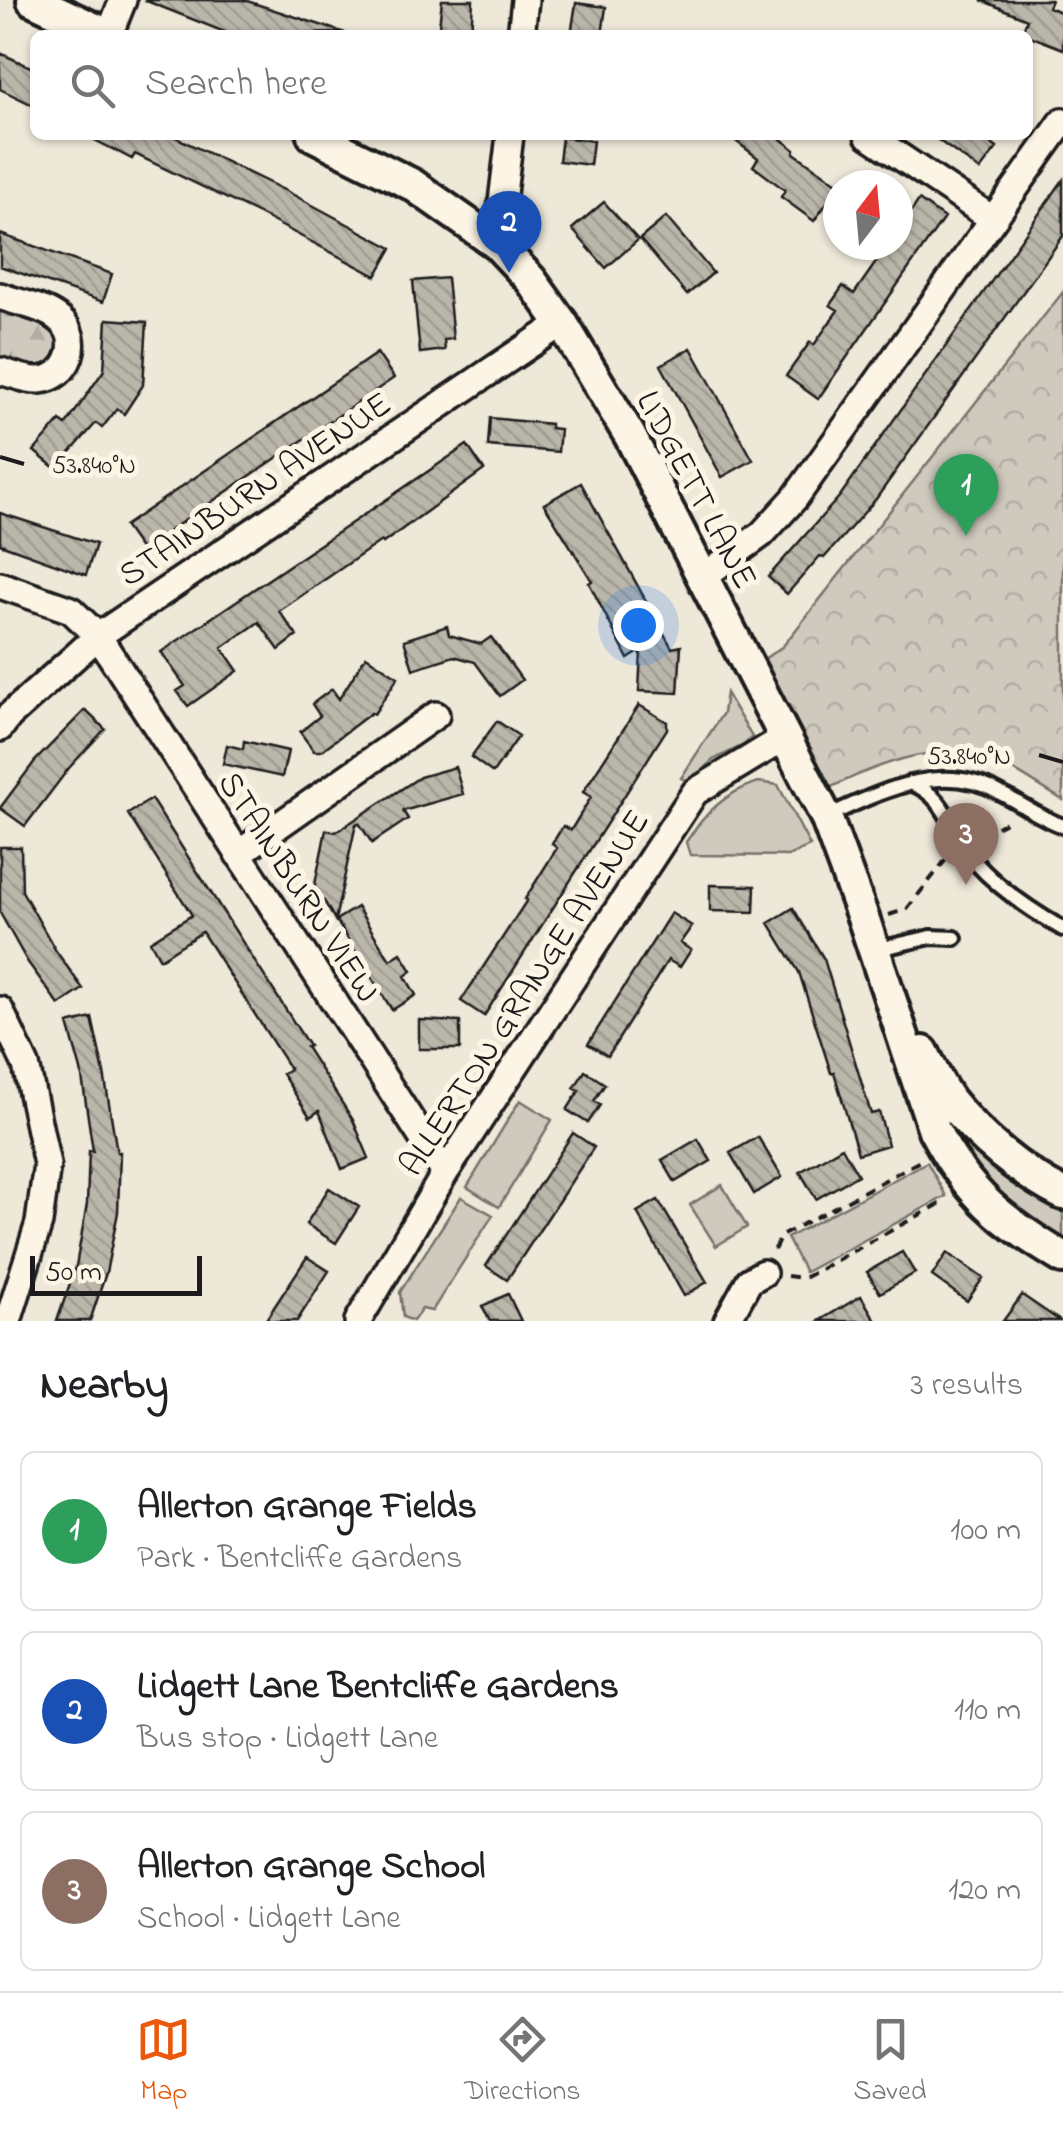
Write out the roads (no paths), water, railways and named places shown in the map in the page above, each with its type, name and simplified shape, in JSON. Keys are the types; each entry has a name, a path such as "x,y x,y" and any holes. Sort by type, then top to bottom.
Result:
{"street":[{"path":"33,0 97,30"},
{"path":"110,30 122,0"},
{"path":"522,30 526,0"},
{"path":"704,576 762,534 795,498 1063,121"},
{"name":"LIDGETT LANE","path":"324,140 413,186 497,244 532,280 562,323 630,436 826,817 934,1130 970,1188 1009,1225 1063,1258"},
{"path":"497,244 509,140"},
{"path":"875,140 991,218"},
{"path":"0,296 60,319 72,339 72,351 61,371 51,377 28,379 0,371"},
{"name":"STAINBURN AVENUE","path":"0,728 8,716 98,636 562,323"},
{"name":"STAINBURN VIEW","path":"0,585 70,610 98,636 446,1173"},
{"path":"238,854 436,715"},
{"name":"ALLERTON GRANGE AVENUE","path":"358,1321 446,1173 694,792 784,738"},
{"name":"LIDGETT LANE","path":"885,984 948,1098 990,1143 1037,1181 1063,1194"},
{"path":"0,1010 26,1065 47,1164 40,1223 8,1321"},
{"path":"726,1321 748,1281 763,1273"}],"lane":[{"path":"826,817 888,789 928,778 967,781 998,791 1030,812 1063,826"},
{"path":"910,783 937,797 965,848 1006,891 1063,929"},
{"path":"870,937 955,938"}],"place":[{"name":"Lidgett Lane Bentcliffe Gardens","path":"509,273"},
{"name":"Allerton Grange Fields","path":"966,536"},
{"name":"Allerton Grange School","path":"966,885"}]}
